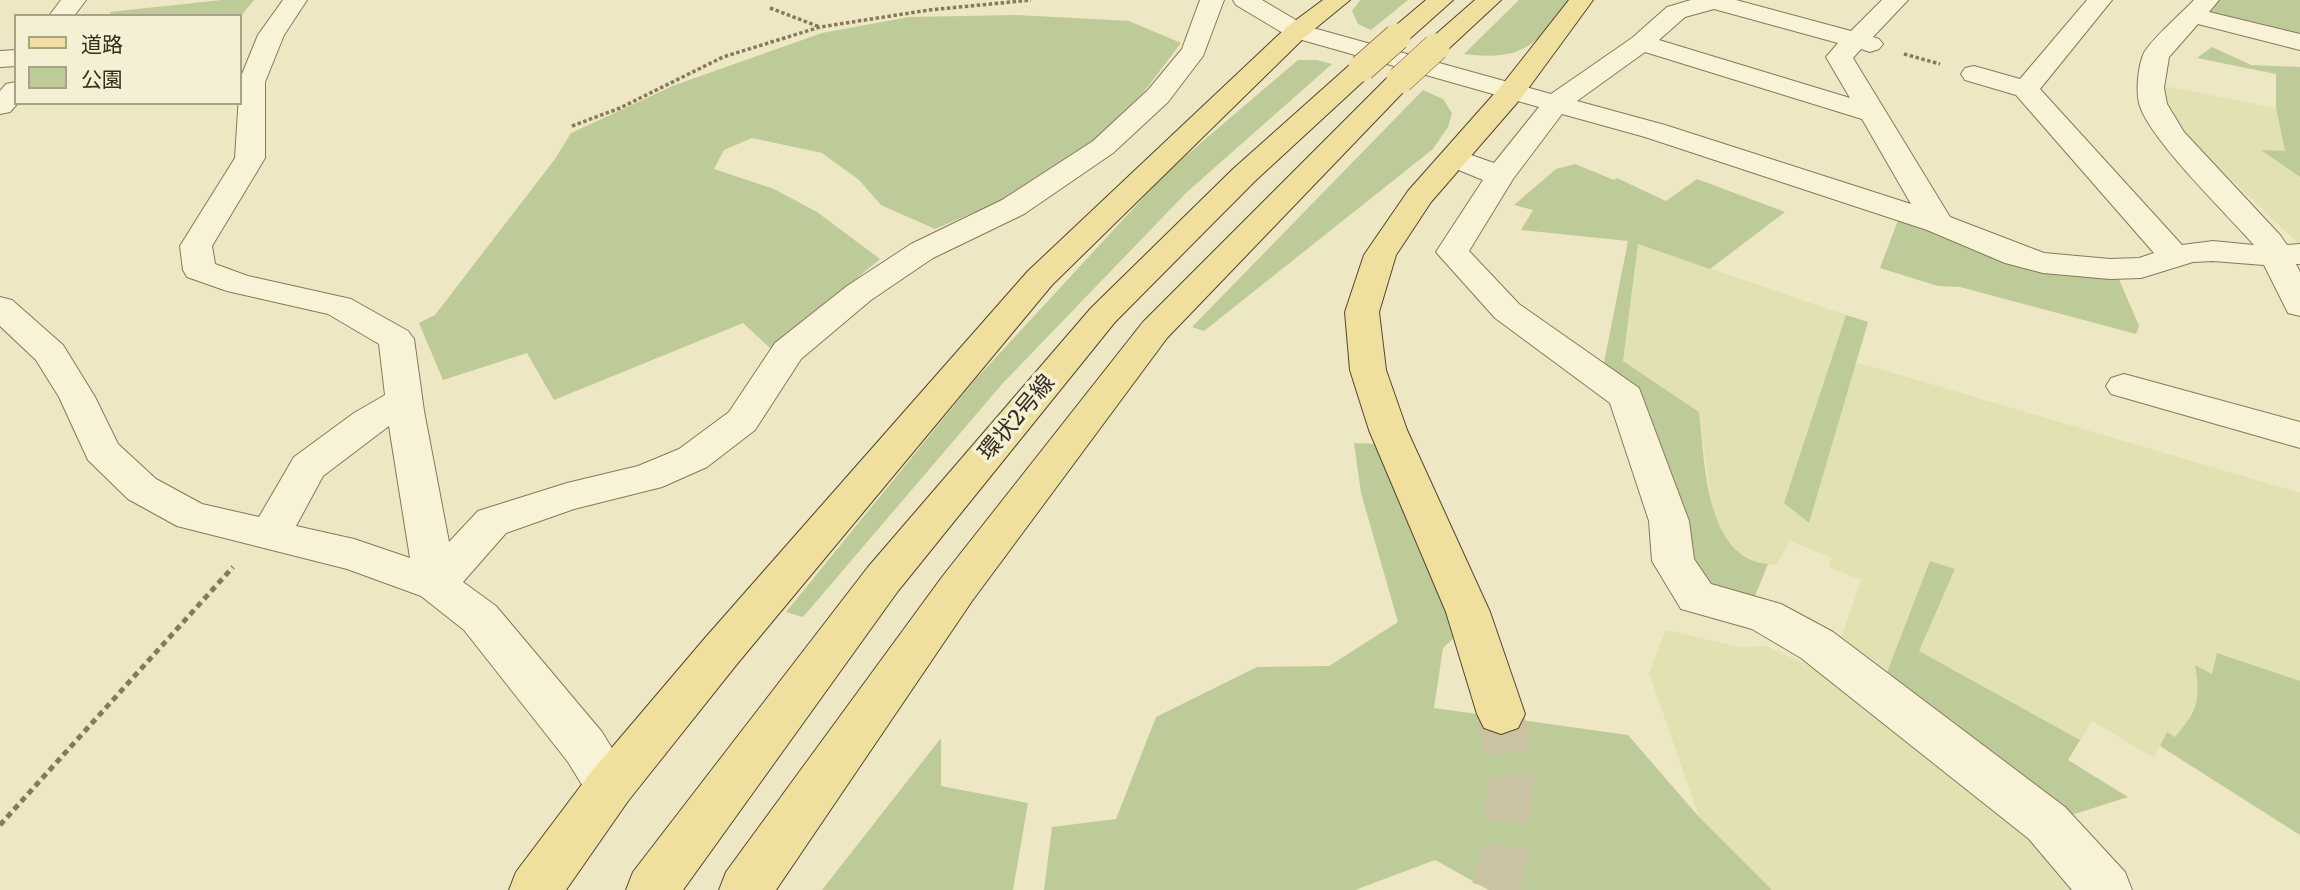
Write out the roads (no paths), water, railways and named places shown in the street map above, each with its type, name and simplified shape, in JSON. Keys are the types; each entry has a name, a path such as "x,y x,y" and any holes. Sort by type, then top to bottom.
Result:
{"main road":[{"path":"535,890 610,786 1040,278 1297,31 1338,0"},
{"name":"環状2号線","path":"652,890 883,579 1103,315 1244,175 1396,37 1441,0"},
{"path":"746,890 774,846 957,589 1156,330 1400,80 1489,0"},
{"path":"1501,714 1468,612 1388,430 1368,370 1362,312 1380,255 1419,197 1512,91 1581,0"}],"street":[{"path":"63,14 74,0"},
{"path":"295,0 271,35 252,82 250,158 196,246 199,270 239,284 339,306 396,339 403,400 436,584"},
{"path":"436,584 492,523 567,497 648,477 693,458 742,421 788,351 859,293 922,251 1013,206 1103,147 1158,96 1194,51 1212,0"},
{"path":"1245,0 1297,31 1655,131 1938,223 2016,256 2043,263 2110,269 2141,268 2174,257 2213,251 2289,255"},
{"path":"1896,0 1862,42 1839,57 1938,223"},
{"path":"2026,89 2100,0"},
{"path":"1862,42 1784,10 1717,1 1676,12 1641,43 1556,103 1500,176 1452,252 1507,311 1626,397 1669,521 1673,561 1696,597 1765,616 1817,645 2047,823 2106,890"},
{"path":"2300,42 2199,8 2156,55 2151,88 2153,104 2174,138 2269,242 2289,255 2300,306"},
{"path":"1641,43 1874,114"},
{"path":"1974,74 2026,89 2174,257"},
{"path":"0,106 14,92"},
{"path":"1454,158 1500,176"},
{"path":"0,307 50,353 70,385 102,451 142,489 191,516 354,555 436,584 480,618 584,747 610,786"},
{"path":"2123,386 2300,435"},
{"path":"270,535 308,467 367,422 403,400"}],"tunnel":[{"path":"1494,890 1503,864 1511,779 1501,714"}]}
